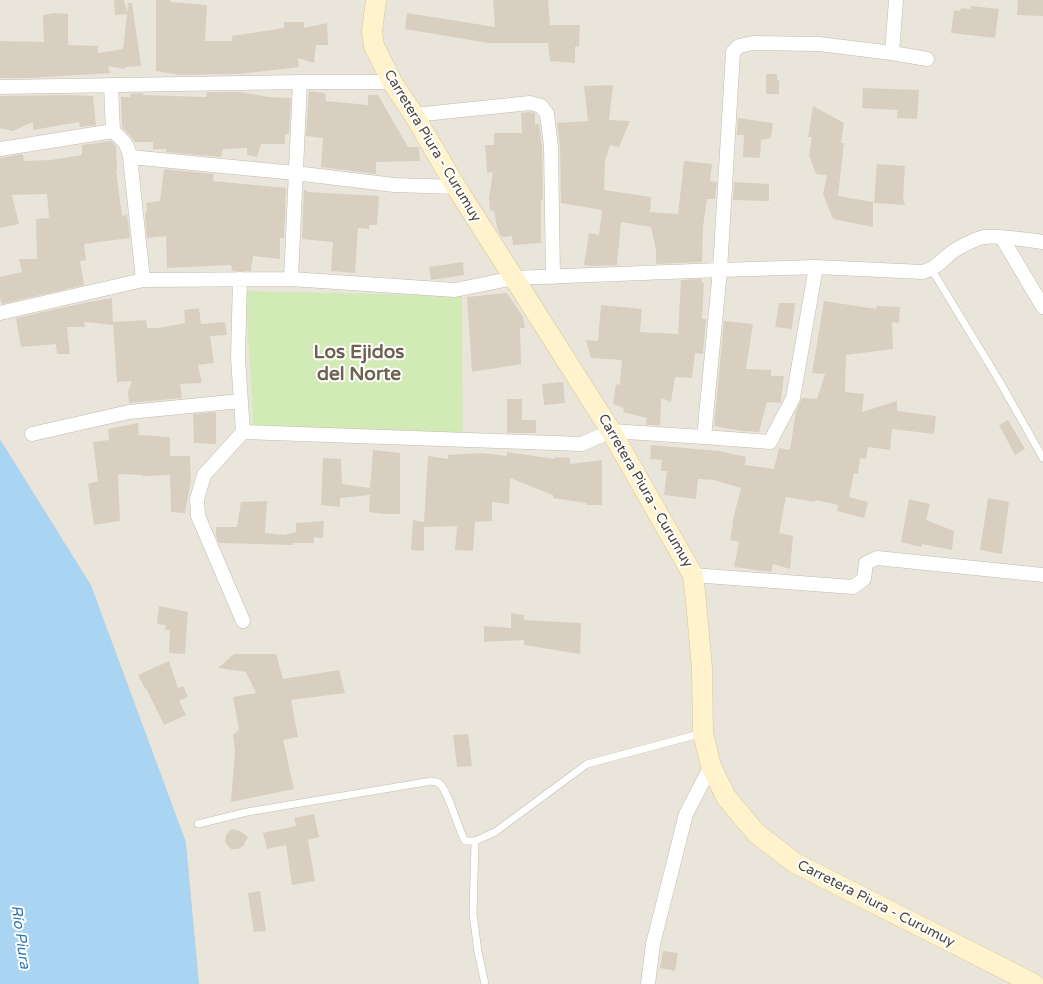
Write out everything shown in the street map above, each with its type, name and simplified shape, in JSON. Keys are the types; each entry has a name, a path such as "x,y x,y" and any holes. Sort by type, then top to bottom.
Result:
{"main road":[{"name":"Carretera Piura - Curumuy","path":"376,0 372,31 374,46 392,82 414,115 456,187 611,431 693,575 702,668 703,733 711,766 726,797 756,833 795,863 1034,984"}],"street":[{"path":"892,53 896,0"},
{"path":"704,437 720,270 733,52 739,46 753,43 819,44 927,59"},
{"path":"291,279 300,82"},
{"path":"0,87 392,82"},
{"path":"111,86 113,131"},
{"path":"414,115 530,103 541,106 547,114 551,146 553,277"},
{"path":"0,149 113,131 122,138 128,147 130,158 143,280"},
{"path":"130,158 295,173 394,185 456,187"},
{"path":"0,313 143,280 291,279 455,290 514,278 720,270 816,267 923,272 932,270 953,252 974,240 986,237 1043,242"},
{"path":"1002,238 1043,307"},
{"path":"243,432 582,444 611,431 770,442 793,398 816,267"},
{"path":"240,279 238,358 243,432 204,475 197,499 198,516 243,621"},
{"path":"32,434 129,412 241,401"},
{"path":"693,575 853,587 864,579 866,563 877,558 1043,575"},
{"path":"648,984 653,944 686,814 711,766"}],"lane":[{"path":"932,270 1000,382 1043,458"},
{"path":"198,824 256,811 437,782 446,794 465,840 475,841 495,832 587,764 703,733"},
{"path":"475,841 473,914 485,984"}],"shaded area":[{"path":"0,0 1043,0 1043,984 198,984 186,842 91,585 0,439"}],"green space":[{"path":"245,291 462,296 463,433 253,428"}],"water":[{"name":"Río Piura","path":"0,439 91,585 186,842 199,984 0,984"}],"building":[{"path":"114,0 124,0 127,12 128,3 132,3 141,66 125,67 125,69 108,66 110,73 0,78 0,41 44,42 43,15 55,13 68,14 68,45 98,46 98,53 123,49 127,14 115,15"},
{"path":"156,0 207,5 205,41 232,41 232,36 284,28 284,22 304,22 304,28 327,23 328,45 316,45 314,63 298,58 299,67 239,74 180,75 156,71"},
{"path":"493,0 548,0 550,25 580,25 579,46 575,47 575,63 550,61 548,43 488,43 405,29 407,13 495,27"},
{"path":"1018,0 1043,0 1043,16 1017,15"},
{"path":"971,6 999,9 995,38 951,33 954,10 960,11 961,8 970,9"},
{"path":"766,74 777,74 779,94 766,94"},
{"path":"613,85 609,120 630,121 619,147 610,145 605,161 604,190 651,197 650,212 678,214 684,161 712,164 710,181 717,182 715,199 707,199 703,227 702,262 656,264 656,250 651,227 621,222 617,265 584,265 589,233 599,235 602,210 561,203 560,146 557,123 588,121 584,86"},
{"path":"863,88 919,90 917,119 897,118 898,110 862,108"},
{"path":"309,91 325,93 326,101 368,105 368,95 378,95 408,147 419,147 420,161 376,162 376,174 321,167 323,138 306,136"},
{"path":"207,92 240,92 269,97 291,98 289,134 285,134 285,144 261,144 257,157 247,155 247,148 223,149 221,157 166,152 166,149 153,149 153,142 135,142 122,127 121,97 130,97 130,94 143,93 143,95 206,97"},
{"path":"0,96 93,96 96,125 80,127 79,122 33,130 33,122 13,131 0,128"},
{"path":"813,106 844,123 841,143 844,143 838,196 873,202 873,227 833,219 823,194 827,175 816,174 809,155 812,137 808,137"},
{"path":"521,113 535,113 535,124 539,124 542,147 543,201 541,200 541,243 513,245 512,236 502,237 498,231 494,211 490,210 489,198 493,172 487,173 485,145 494,145 494,133 522,133"},
{"path":"738,118 773,123 771,138 761,140 760,158 743,157 744,135 737,135"},
{"path":"111,141 116,146 116,170 122,216 127,215 130,238 84,244 86,260 80,261 84,285 2,304 0,298 0,277 22,272 19,259 37,259 36,219 49,218 47,194 12,195 19,224 0,228 0,158 23,154 24,161 51,160 82,155 82,145"},
{"path":"877,164 905,166 903,197 905,205 874,203"},
{"path":"164,169 214,174 213,181 286,188 284,238 280,238 280,259 253,256 251,271 232,271 231,265 167,268 166,236 147,238 145,213 147,212 146,203 160,201"},
{"path":"734,182 769,184 769,201 733,200"},
{"path":"304,190 307,190 307,192 379,196 377,225 369,225 369,229 358,228 355,273 331,271 333,242 302,239"},
{"path":"463,262 464,275 431,280 429,267"},
{"path":"702,279 702,283 704,283 702,319 706,319 703,354 695,353 692,378 675,377 671,402 661,398 660,425 646,425 647,418 623,412 624,408 613,404 616,384 620,385 622,360 591,358 586,340 598,341 601,305 642,309 640,332 678,334 681,280"},
{"path":"507,293 523,317 525,328 520,328 521,364 472,372 467,297"},
{"path":"112,298 113,325 84,322 85,327 67,327 70,354 57,354 56,344 21,347 16,318"},
{"path":"824,301 876,309 877,306 900,307 899,323 892,322 893,349 846,355 845,392 864,394 862,412 897,401 897,411 936,416 934,434 892,429 890,450 868,447 866,459 860,458 858,474 854,473 849,497 868,502 864,518 837,511 838,505 816,500 815,502 786,497 779,533 793,536 790,569 773,564 771,572 734,567 739,542 730,540 732,523 741,488 714,480 698,479 696,499 664,495 667,471 661,471 662,460 650,459 651,445 719,451 746,457 745,465 774,469 779,448 790,450 796,411 802,398 817,399 825,374 812,373"},
{"path":"779,303 795,303 792,329 775,327"},
{"path":"199,308 201,324 225,322 227,335 210,336 214,363 198,365 202,383 180,384 182,398 129,403 128,392 132,381 117,382 113,322 146,320 147,328 159,328 185,323 184,310"},
{"path":"724,321 753,324 746,369 771,370 771,376 784,376 781,403 767,402 759,432 714,426"},
{"path":"563,382 565,403 544,405 542,384"},
{"path":"507,399 522,399 522,420 536,420 536,433 507,433"},
{"path":"216,412 216,444 194,443 193,414"},
{"path":"1008,420 1025,449 1015,455 999,425"},
{"path":"138,423 139,435 170,437 170,456 190,456 191,480 185,513 171,512 170,475 143,476 118,474 120,521 94,525 88,484 98,481 93,442 109,440 108,429"},
{"path":"373,450 400,453 400,514 369,512 370,495 340,498 340,507 321,505 323,458 341,459 342,484 370,488"},
{"path":"507,452 555,459 555,457 570,458 570,464 602,460 602,505 587,505 587,503 553,498 553,495 510,478 509,504 492,502 492,521 475,522 473,551 455,550 457,526 424,527 424,551 411,550 413,520 424,522 428,456 448,459 448,455 482,453 507,456"},
{"path":"988,498 1009,502 1002,554 980,550"},
{"path":"909,499 930,504 926,520 954,531 952,550 922,544 921,547 901,542"},
{"path":"267,501 265,533 285,535 296,532 296,523 324,521 323,538 314,537 314,543 293,543 293,545 219,543 216,536 216,527 237,527 241,502"},
{"path":"159,606 188,612 185,654 169,653 170,630 165,630 166,625 157,624"},
{"path":"511,613 524,615 524,620 581,623 580,654 524,645 524,640 484,642 484,626 511,628"},
{"path":"234,654 276,654 283,679 339,670 345,693 291,700 298,737 283,740 294,789 231,802 235,751 233,735 239,730 233,697 256,693 246,672 218,668"},
{"path":"169,661 178,688 183,686 188,697 179,701 186,715 164,725 138,675"},
{"path":"468,734 472,766 457,767 453,735"},
{"path":"314,814 319,837 308,840 315,881 292,885 286,845 267,849 263,833 296,826 294,818"},
{"path":"233,829 240,831 248,837 243,846 238,849 231,849 225,842 226,835"},
{"path":"260,891 266,931 254,932 248,893"},
{"path":"663,951 678,953 675,971 660,968"}],"district":[{"name":"Los Ejidos del Norte","path":"359,364"}]}
